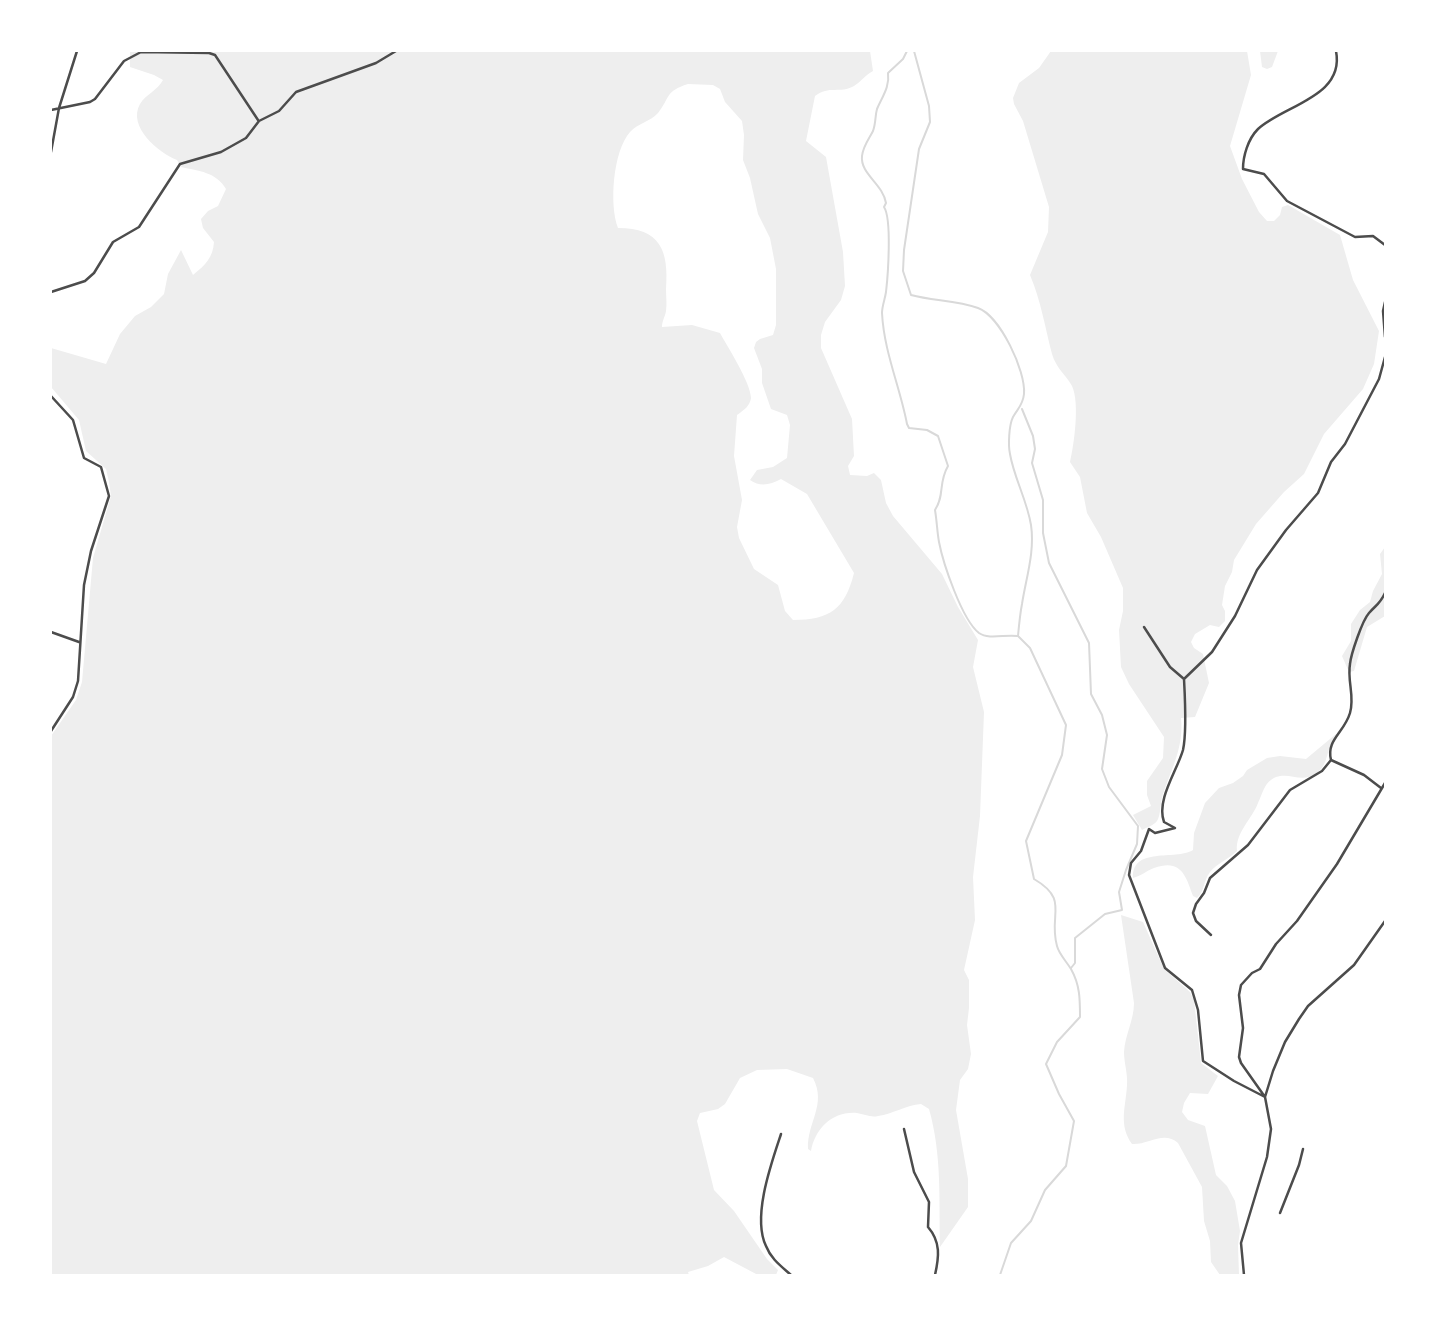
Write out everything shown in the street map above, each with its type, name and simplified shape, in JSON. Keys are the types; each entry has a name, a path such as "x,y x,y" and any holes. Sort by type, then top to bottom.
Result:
{"street":[{"path":"51,152 59,108 76,51"},
{"path":"51,292 85,281 94,273 113,242 139,228 180,164 220,152 238,143 246,138 259,121 279,111 296,92 376,63 396,51"},
{"path":"1336,51 1338,62 1326,88 1257,130 1243,156 1243,169 1264,174 1287,201 1355,237 1373,236 1385,245"},
{"path":"51,110 95,99 124,61 141,52 209,53 215,55 259,121"},
{"path":"1385,302 1385,337"},
{"path":"1265,1097 1203,1061 1198,1010 1192,990 1165,968 1129,875 1131,863 1141,851 1142,841 1149,829 1155,834 1175,828 1164,822 1162,816 1167,790 1183,750 1184,679 1212,652 1235,615 1257,570 1286,530 1318,493 1331,462 1345,444 1379,379 1385,357"},
{"path":"51,396 73,420 84,458 101,467 109,496 88,564 79,642 78,681 73,697 51,731"},
{"path":"1331,760 1329,752 1332,743 1341,734 1350,712 1350,663 1367,614 1379,606 1385,593"},
{"path":"1144,627 1170,667 1184,679"},
{"path":"51,632 79,642"},
{"path":"1331,760 1364,775 1381,788"},
{"path":"1211,935 1196,921 1193,913 1210,878 1248,845 1290,790 1322,771 1331,760"},
{"path":"1244,1275 1241,1243 1267,1157 1271,1129 1265,1097 1239,1057 1243,1028 1239,995 1241,985 1260,969 1276,944 1297,921 1337,864 1385,783"},
{"path":"1265,1097 1277,1061 1299,1019 1308,1006 1354,965 1385,920"},
{"path":"904,1129 914,1172 929,1202 929,1227 938,1246 934,1275"},
{"path":"781,1134 762,1204 761,1233 770,1255 791,1275"},
{"path":"1280,1213 1303,1149"}],"shaded area":[{"path":"130,51 870,51 873,71 849,88 825,91 815,96 806,141 826,157 843,252 845,286 841,300 825,322 821,348 852,419 854,456 848,466 850,475 867,476 874,473 881,480 886,503 893,516 942,574 978,640 973,667 984,712 980,816 973,877 975,920 964,970 969,980 967,1025 971,1054 968,1069 960,1080 956,1110 968,1179 968,1207 940,1247 938,1160 929,1109 921,1104 875,1116 857,1113 840,1115 821,1129 811,1151 808,1149 817,1105 817,1088 813,1078 787,1069 757,1070 740,1078 725,1104 718,1109 700,1113 697,1121 714,1190 734,1211 767,1259 778,1270 776,1275 758,1275 724,1257 708,1266 688,1272 689,1275 51,1275 51,736 76,700 82,682 93,558 111,496 106,469 86,451 79,420 51,387 51,348 106,364 120,334 135,316 151,307 164,294 168,274 181,250 193,275 208,261 214,242 203,228 201,219 208,211 218,206 226,189 212,176 181,167 177,160 162,152 147,138 141,130 137,113 142,101 163,80 130,67","holes":["688,84 713,85 720,89 725,102 742,121 743,160 758,214 770,238 776,269 776,325 773,335 760,339 754,348 771,409 787,415 790,425 787,458 773,467 757,470 750,480 765,484 781,479 807,494 854,573 846,596 840,604 826,615 817,618 793,620 785,611 778,585 754,569 739,538 737,527 742,500 734,456 737,415 748,406 751,398 743,374 720,333 692,325 662,327 666,311 667,275 663,253 652,237 644,232 618,228 615,218 613,193 616,165 630,132 655,116 675,89"]},
{"path":"1051,51 1247,51 1251,75 1230,146 1242,179 1259,212 1267,221 1274,221 1280,215 1282,207 1288,205 1340,235 1353,280 1379,331 1374,364 1363,389 1324,434 1304,474 1256,524 1234,560 1222,605 1225,621 1219,627 1210,625 1195,634 1191,642 1194,648 1203,654 1209,683 1195,717 1181,718 1179,747 1157,821 1142,830 1133,815 1151,806 1147,795 1147,781 1163,758 1164,737 1121,667 1119,630 1123,611 1123,588 1101,537 1087,513 1080,477 1070,462 1076,424 1074,393 1054,359 1030,275 1048,232 1049,207 1023,121 1013,98 1019,83 1039,68"},
{"path":"1260,51 1278,51 1272,67 1262,67"},
{"path":"1385,547 1385,616 1367,627 1354,671 1349,672 1342,656 1351,641 1351,624 1360,610 1370,602 1382,574 1380,554"},
{"path":"1336,734 1324,765 1317,773 1306,778 1281,776 1269,782 1241,832 1237,851 1210,872 1197,898 1193,896 1181,871 1170,865 1154,868 1133,878 1139,862 1147,858 1193,850 1194,833 1205,803 1219,788 1233,783 1247,770 1267,758 1280,756 1306,759"},
{"path":"1121,915 1143,922 1164,969 1190,992 1194,1000 1201,1063 1218,1076 1208,1094 1190,1093 1182,1112 1188,1120 1205,1126 1216,1175 1227,1186 1235,1201 1240,1231 1239,1275 1220,1275 1211,1262 1202,1187 1178,1143 1173,1139 1162,1138 1132,1144 1125,1130 1127,1081 1124,1052 1134,1003"}],"waterway":[{"path":"907,51 903,59 888,73 887,87 862,156 864,168 881,190 886,203 884,207 889,235 883,327 907,424 909,428 927,430 938,436 948,466 935,510 941,551 960,604 979,633 988,636 1017,636"},
{"path":"914,51 929,106 930,122 919,149 903,271 911,295 970,305 986,313 1003,333 1021,372 1024,394 1013,417 1009,450 1032,535 1018,636 1030,648 1066,725 1062,755 1026,841 1034,879 1052,894 1055,901 1057,946 1074,975 1079,992 1080,1017 1057,1042 1046,1064 1074,1121 1066,1166 1045,1190 1031,1221 1011,1243 1000,1275"},
{"path":"1022,409 1033,436 1035,449 1032,463 1043,500 1043,533 1049,563 1089,643 1091,694 1102,715 1107,735 1102,769 1109,787 1138,826 1137,844 1119,892 1122,910 1105,914 1075,938 1075,963 1071,968"}]}
